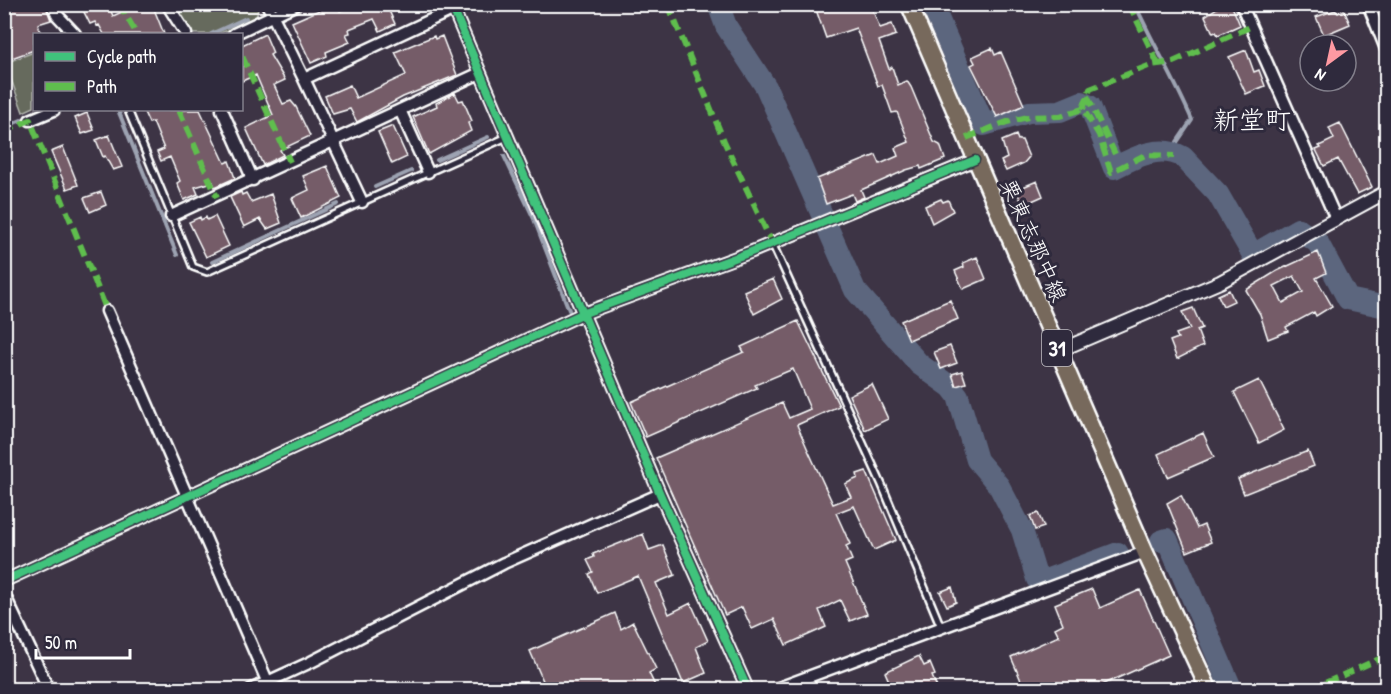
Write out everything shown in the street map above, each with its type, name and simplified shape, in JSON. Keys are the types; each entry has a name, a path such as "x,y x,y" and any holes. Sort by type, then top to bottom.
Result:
{"main road":[{"name":"栗東志那中線","path":"909,4 1145,552 1209,690"}],"street":[{"path":"52,4 57,15 74,33"},
{"path":"167,4 185,33"},
{"path":"267,4 362,201"},
{"path":"236,33 297,4"},
{"path":"304,79 452,7 465,4"},
{"path":"1241,4 1336,219"},
{"path":"1368,4 1386,50"},
{"path":"452,7 660,494 748,690"},
{"path":"171,216 254,180 480,73"},
{"path":"400,110 428,172"},
{"path":"30,120 52,111"},
{"path":"222,111 254,180"},
{"path":"4,581 187,499 582,314 772,243 975,160"},
{"path":"1058,351 1220,282 1291,246 1386,192"},
{"path":"107,311 269,685"},
{"path":"250,690 269,685 504,563 660,494"},
{"path":"773,690 1145,552"},
{"path":"4,594 49,690"}],"lane":[{"path":"128,111 193,267 207,272 507,137"},
{"path":"772,243 882,485 941,629"}],"green space":[{"path":"174,5 255,5 258,11 255,20 221,33 192,33"},
{"path":"33,52 33,107 23,112 5,63"}],"building":[{"path":"14,4 45,4 51,20 38,24 41,33 33,33 33,50 9,59 4,46 4,8"},
{"path":"96,4 108,4 113,16 133,7 131,4 152,4 164,33 103,33 95,22 90,24 83,10"},
{"path":"337,4 340,11 357,4 386,4 395,24 380,31 374,19 349,29 350,33 346,34 350,42 326,52 327,56 311,63 292,22"},
{"path":"814,4 870,4 880,28 892,24 896,35 879,41 889,69 892,67 898,85 907,81 911,87 934,142 940,145 945,159 921,169 920,166 906,170 861,190 864,197 855,201 852,194 826,204 817,179 876,155 880,164 898,156 895,148 909,142 897,112 892,113 882,85 878,86 856,28 826,38"},
{"path":"1223,4 1231,4 1240,25 1218,35 1216,32 1213,33 1205,16"},
{"path":"1335,10 1338,13 1344,10 1350,24 1323,33 1316,17"},
{"path":"265,34 273,53 270,55 285,80 274,85 283,104 291,101 296,107 310,136 280,150 283,155 263,165 246,128 273,115 256,75 243,81 243,45"},
{"path":"434,36 435,39 442,36 457,75 403,97 357,122 350,109 333,114 325,96 350,85 356,98 406,75 395,52"},
{"path":"992,48 995,55 1001,52 1024,105 997,117 971,65 975,63 972,57"},
{"path":"1246,50 1254,72 1259,70 1265,86 1246,94 1229,57"},
{"path":"455,93 459,101 463,100 472,121 468,123 471,131 429,154 413,117 437,106 436,103"},
{"path":"143,111 200,111 225,163 229,161 235,178 215,187 213,182 195,187 198,194 184,200 177,183 180,181 170,157 161,161 157,152 164,149 153,122 149,123"},
{"path":"87,113 94,130 82,134 75,118"},
{"path":"1340,123 1372,187 1357,194 1338,159 1324,166 1316,150 1321,148 1319,146 1334,139 1329,128"},
{"path":"393,126 407,157 392,164 378,132"},
{"path":"109,135 122,167 113,170 105,156 103,157 96,140"},
{"path":"1016,135 1018,140 1022,140 1029,157 1024,163 1006,171 1001,161 1007,158 1002,141"},
{"path":"63,147 78,185 67,189 51,152"},
{"path":"327,166 341,198 301,218 292,198 309,190 303,176"},
{"path":"1037,181 1043,196 1023,205 1016,190"},
{"path":"101,192 106,205 90,212 84,198"},
{"path":"241,192 242,195 246,193 251,202 271,194 281,223 267,229 260,219 244,227 230,197"},
{"path":"941,199 943,202 948,200 953,211 932,223 925,206"},
{"path":"215,216 229,246 206,257 189,222 200,217 201,220 206,217 207,220"},
{"path":"1318,252 1326,273 1316,278 1332,306 1316,316 1314,312 1286,327 1288,331 1268,339 1260,314 1246,290 1277,271","holes":["1294,276 1303,292 1283,303 1274,286"]},
{"path":"977,257 986,279 963,289 955,271 964,267 963,263"},
{"path":"773,279 782,299 754,314 744,291"},
{"path":"1229,290 1234,301 1223,306 1218,295"},
{"path":"950,300 958,319 909,340 901,321"},
{"path":"1193,308 1202,328 1197,330 1203,346 1177,359 1170,341 1178,338 1176,334 1190,329 1182,312"},
{"path":"798,321 839,406 797,425 808,450 833,504 851,497 845,484 858,478 857,474 866,471 896,540 874,550 854,506 836,513 850,544 846,546 852,560 845,563 867,614 850,621 840,600 819,610 826,627 786,645 774,619 752,629 742,607 725,615 656,458 782,403 789,418 810,409 793,369 755,385 757,388 646,437 631,402 744,352 741,347"},
{"path":"950,346 957,363 941,369 934,352"},
{"path":"962,371 966,383 956,386 952,374"},
{"path":"1259,380 1284,430 1259,443 1234,392"},
{"path":"872,384 888,419 865,430 849,395"},
{"path":"1203,433 1214,457 1168,477 1158,454"},
{"path":"1308,451 1314,466 1244,494 1238,479"},
{"path":"1181,495 1197,528 1204,525 1211,542 1187,552 1167,503"},
{"path":"1038,513 1044,527 1035,530 1030,516"},
{"path":"643,534 649,550 663,545 675,575 656,583 669,614 691,603 708,641 696,647 706,673 683,683 638,576 597,593 589,574 593,572 587,560 594,557 593,554"},
{"path":"952,587 956,602 947,606 940,592"},
{"path":"1092,589 1100,608 1140,590 1169,655 1091,690 1025,690 1011,657 1059,636 1055,628 1063,624 1055,604"},
{"path":"615,613 621,629 633,622 656,669 649,673 657,690 615,690 614,686 605,690 547,690 530,651"},
{"path":"919,656 924,666 930,663 938,690 893,690 885,672"}],"waterway":[{"path":"718,4 726,26 766,87 855,290 919,364 951,387 958,396 977,460 999,486 1022,530 1037,579 1040,582 1118,553"},
{"path":"932,4 984,125 1029,112 1060,111 1082,102 1090,106 1114,168 1139,156 1157,152 1174,153 1183,157 1218,194 1253,255 1298,229 1318,243 1348,299 1386,307"},
{"path":"1135,4 1192,120 1177,142 1176,153"},
{"path":"213,33 246,18"},
{"path":"118,111 177,255"},
{"path":"4,128 21,120"},
{"path":"437,160 488,137"},
{"path":"504,156 534,219 569,310"},
{"path":"375,187 411,171"},
{"path":"212,262 338,204"},
{"path":"1161,541 1167,539 1232,690"}],"marked path":[{"path":"119,4 136,33"},
{"path":"668,4 724,141 772,243"},
{"path":"1129,4 1158,64"},
{"path":"1083,109 1090,89 1151,65 1173,62 1250,27"},
{"path":"243,58 290,162"},
{"path":"1087,96 1115,154"},
{"path":"966,138 1007,122 1028,117 1060,116 1083,109 1099,135 1111,172 1145,155 1174,156"},
{"path":"179,111 217,197"},
{"path":"4,131 30,120 107,311"},
{"path":"1309,690 1386,656"}],"cycle path":[{"path":"451,4 660,494 748,690"},
{"path":"4,581 582,314 751,252 975,160"}],"district":[{"name":"新堂町","path":"1252,119"}]}
